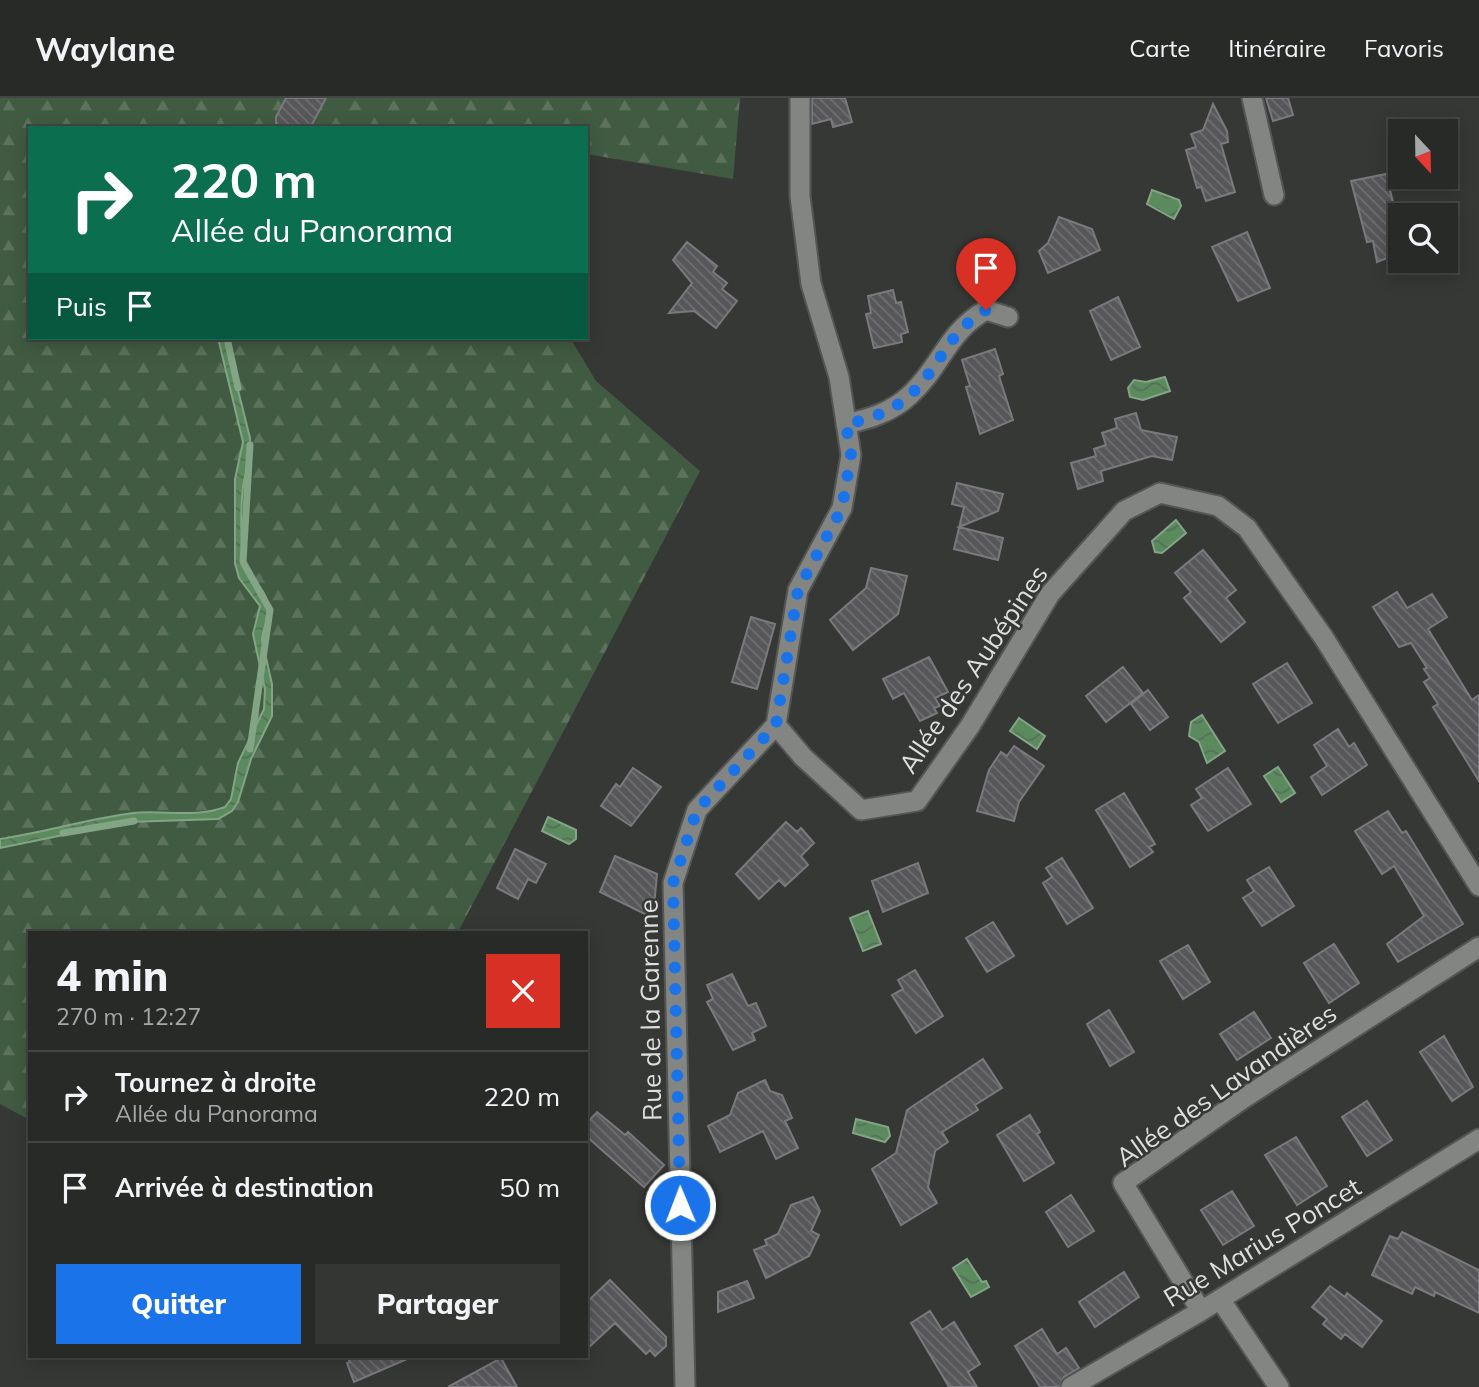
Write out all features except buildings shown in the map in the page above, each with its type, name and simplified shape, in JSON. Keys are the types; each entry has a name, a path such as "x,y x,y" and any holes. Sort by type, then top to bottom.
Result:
{"street":[{"path":"776,725 798,590 842,508 851,455 839,377 811,284 800,196 800,98"},
{"path":"1252,98 1274,195"},
{"path":"846,424 876,417 911,395 966,321 986,310 1008,317"},
{"name":"Allée des Aubépines","path":"776,725 803,757 861,810 917,801 970,726 1050,594 1124,511 1160,493 1218,506 1247,528 1325,638 1479,887"},
{"name":"Rue de la Garenne","path":"685,1387 673,883 697,810 776,725"},
{"name":"Allée des Lavandières","path":"1201,1311 1123,1183 1244,1098 1479,947"},
{"name":"Rue Marius Poncet","path":"1071,1387 1201,1311 1479,1139"},
{"path":"1220,1299 1279,1387"}],"green space":[{"path":"0,98 740,98 733,179 588,154 588,126 28,126 28,340 571,340 596,381 700,471 459,931 28,931 28,1119 0,1104"}],"water":[{"path":"1152,190 1179,200 1181,206 1174,219 1147,204"},
{"path":"218,340 226,340 250,438 241,507 243,560 266,597 269,609 262,640 272,684 272,716 251,759 238,802 232,811 218,819 127,822 0,848 0,839 133,813 203,812 225,807 231,799 238,763 264,709 265,689 253,634 260,606 239,578 235,563 235,479 243,442"},
{"path":"1165,377 1170,391 1143,400 1130,397 1128,388 1134,380 1146,382"},
{"path":"1176,520 1186,533 1162,553 1155,552 1152,541"},
{"path":"1202,715 1225,751 1207,763 1199,742 1189,736 1191,722"},
{"path":"1019,718 1045,736 1037,749 1010,731"},
{"path":"1278,767 1295,793 1281,802 1264,776"},
{"path":"548,817 576,830 576,839 569,844 542,831"},
{"path":"868,911 881,944 863,951 850,918"},
{"path":"856,1119 888,1127 890,1136 885,1142 853,1133"},
{"path":"967,1259 982,1282 986,1281 989,1287 971,1297 953,1268"}],"waterway":[{"path":"227,340 238,388"},
{"path":"250,445 243,562 270,610 250,749"},
{"path":"63,833 134,821"}],"route":[{"path":"680,1205 673,883 697,810 776,725 798,590 842,508 851,455 846,424 876,417 911,395 966,321 986,310"}]}
